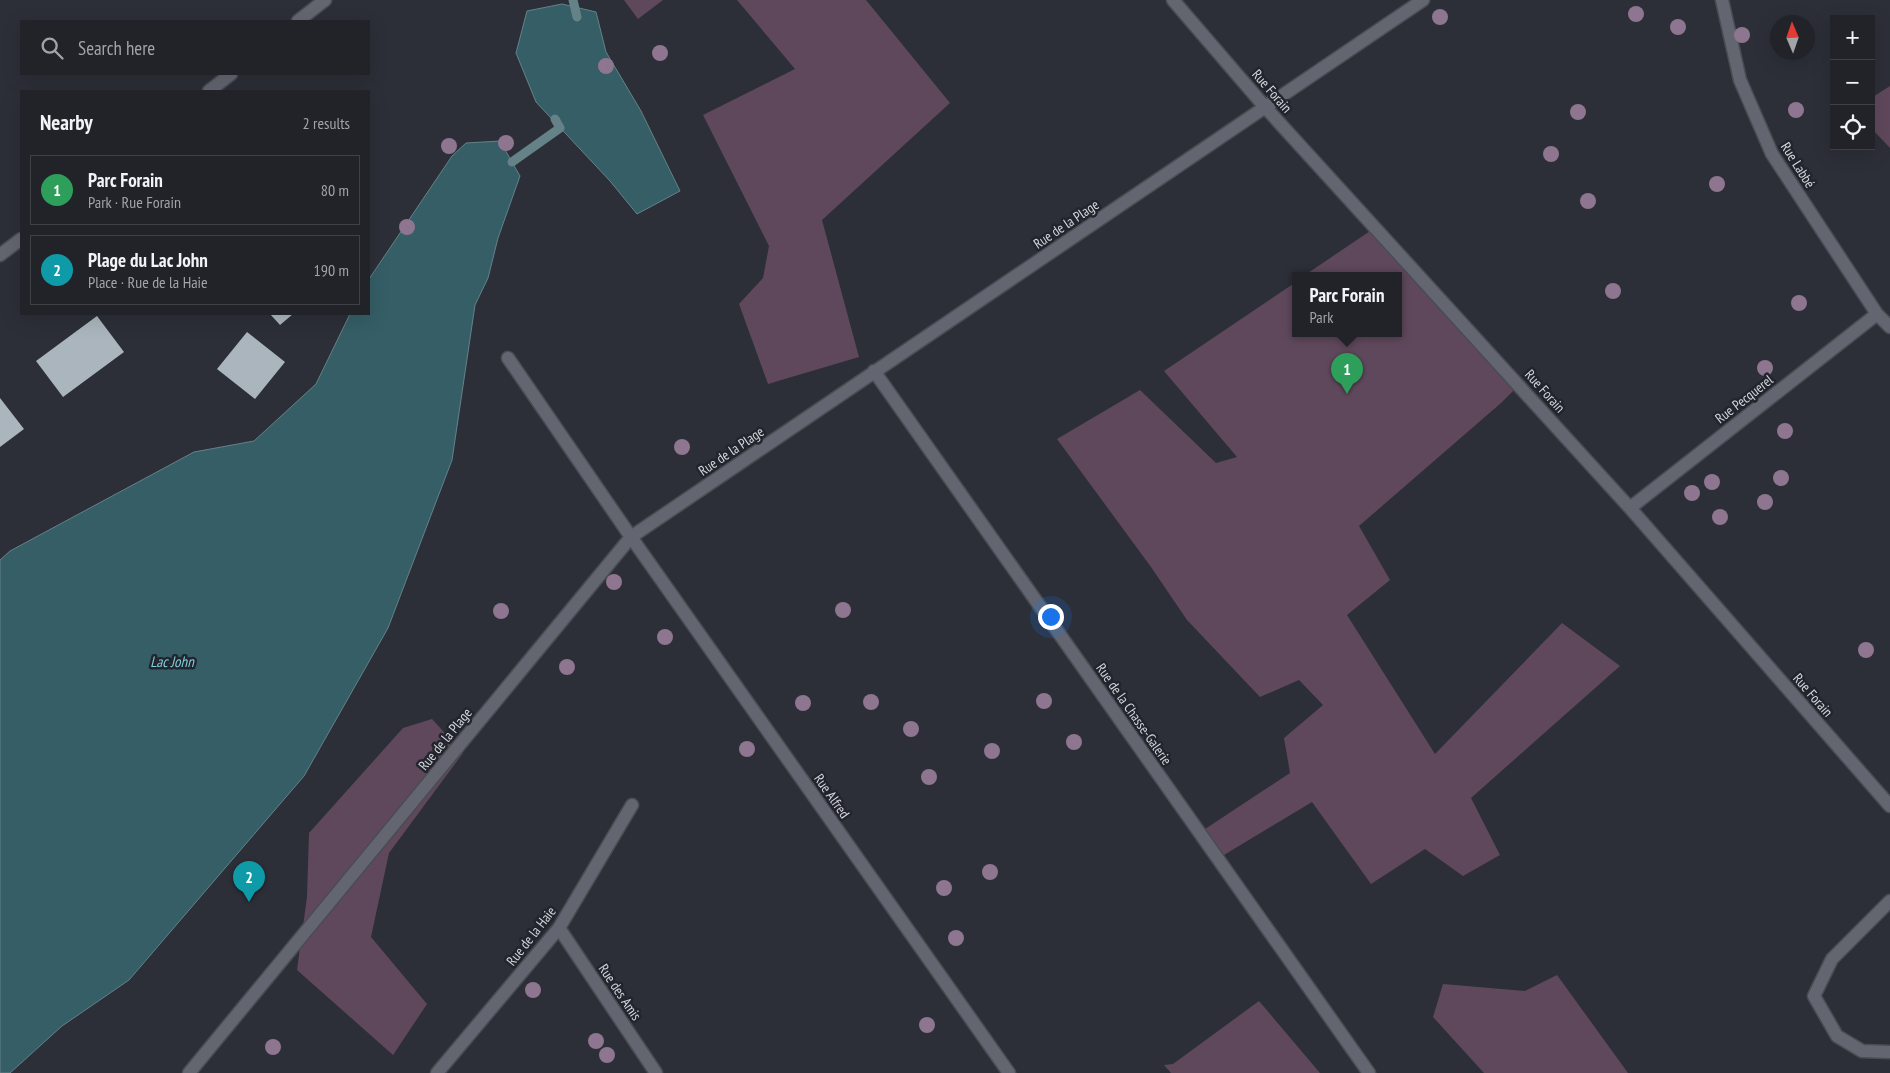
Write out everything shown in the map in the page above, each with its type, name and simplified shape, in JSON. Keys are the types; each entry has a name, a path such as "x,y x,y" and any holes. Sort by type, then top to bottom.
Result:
{"street":[{"path":"299,20 325,0"},
{"name":"Rue Forain","path":"1173,0 1265,107 1630,508 1890,806"},
{"name":"Rue de la Plage","path":"189,1073 631,537 1422,0"},
{"name":"Rue Labbé","path":"1722,0 1740,80 1772,154 1877,314 1890,327"},
{"path":"210,90 230,75"},
{"path":"0,255 20,239"},
{"name":"Rue Pecquerel","path":"1630,508 1877,314"},
{"name":"Rue Alfred","path":"508,358 631,537 1009,1073"},
{"name":"Rue de la Chasse-Galerie","path":"874,371 1369,1073"},
{"name":"Rue de la Haie","path":"437,1073 558,928 632,805"},
{"path":"1890,901 1832,959 1814,996 1837,1036 1862,1051 1890,1052"},
{"name":"Rue des Amis","path":"558,928 656,1073"}],"shaded area":[{"path":"624,0 663,0 638,19"},
{"path":"737,0 866,0 950,103 822,220 859,357 768,384 739,304 763,278 769,246 703,115 795,69"},
{"path":"1890,86 1890,148 1875,132 1875,95"},
{"path":"1376,227 1519,385 1501,403 1359,526 1390,580 1347,615 1435,754 1562,623 1620,666 1471,798 1500,855 1463,876 1425,849 1371,884 1312,802 1214,861 1199,833 1290,773 1284,738 1323,705 1299,680 1260,697 1187,620 1151,567 1057,439 1140,390 1216,463 1237,457 1164,371 1292,285 1292,337 1402,337 1402,272 1309,272"},
{"path":"432,719 463,753 389,853 371,937 427,1004 393,1055 297,970 307,897 309,833 403,728"},
{"path":"1557,975 1628,1073 1484,1073 1433,1017 1443,984 1525,991"},
{"path":"1259,1001 1320,1073 1171,1073 1164,1065 1173,1064"}],"water":[{"path":"562,4 596,12 606,52 641,111 680,191 637,214 610,181 536,102 516,53 527,11"},
{"name":"Lac John","path":"500,141 520,176 498,238 488,278 475,305 452,460 388,628 304,776 129,980 62,1026 10,1073 0,1073 0,560 10,551 194,452 254,441 316,384 350,315 370,315 370,278 452,156 466,143"}],"building":[{"path":"271,315 292,315 280,325"},
{"path":"97,316 124,352 63,397 36,361"},
{"path":"247,332 285,362 255,399 217,369"},
{"path":"0,398 24,429 0,447"}],"waterway":[{"path":"573,0 577,17"},
{"path":"512,162 560,128 555,119"}],"place":[{"name":"Parc Forain","path":"1347,394"},
{"name":"Plage du Lac John","path":"249,902"}]}
